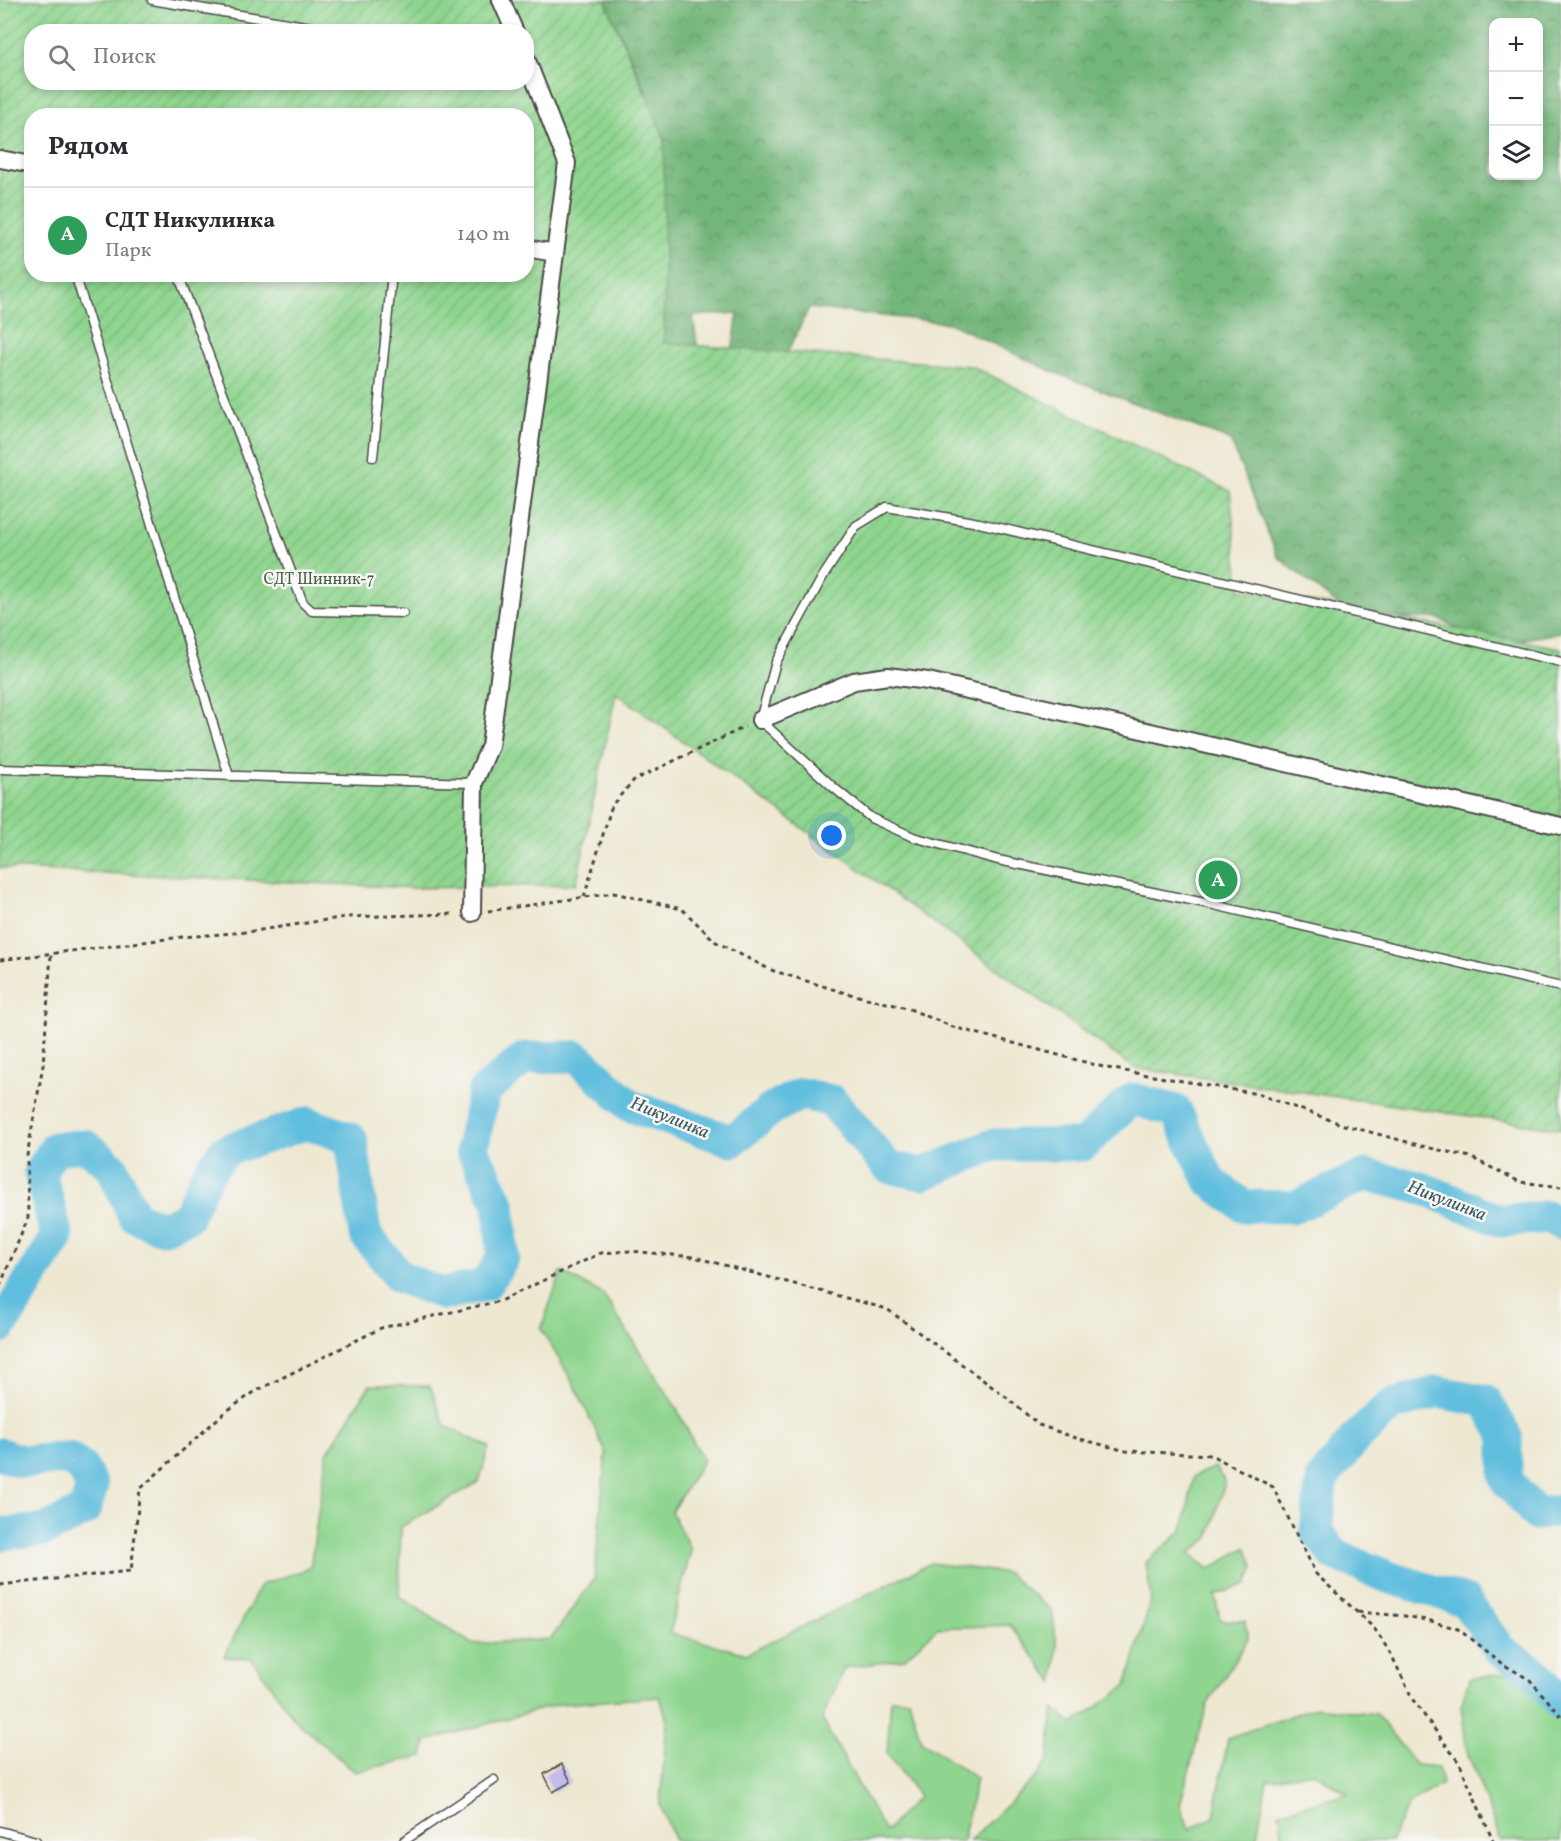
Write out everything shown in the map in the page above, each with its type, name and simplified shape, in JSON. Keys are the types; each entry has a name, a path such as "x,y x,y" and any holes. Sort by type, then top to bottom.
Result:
{"street":[{"path":"501,0 512,24"},
{"path":"472,914 474,783 490,746 567,163 534,79"},
{"path":"0,159 24,164"},
{"path":"534,249 555,252"},
{"path":"760,720 854,681 888,676 918,680 1561,826"}],"lane":[{"path":"152,0 293,24"},
{"path":"77,282 229,776"},
{"path":"181,282 303,603 312,611 403,613"},
{"path":"373,457 391,282"},
{"path":"1561,662 980,523 887,507 856,526 822,578 776,662 760,720 833,787 871,818 913,837 998,860 1210,904 1561,987"},
{"path":"0,769 474,783"},
{"path":"404,1841 494,1780"},
{"path":"0,1831 36,1841"}],"path":[{"path":"584,897 612,805 634,780 760,720"},
{"path":"0,960 182,936 247,932 346,917 472,914 614,893 682,909 716,942 771,970 842,992 907,1008 953,1028 1107,1068 1258,1094 1344,1125 1470,1156 1520,1182 1561,1187"},
{"path":"0,1286 28,1218 27,1156 43,1065 51,955"},
{"path":"0,1585 131,1571 140,1489 225,1412 256,1391 381,1328 500,1301 601,1253 630,1251 694,1257 887,1309 1040,1425 1073,1437 1125,1451 1211,1455 1273,1487 1316,1574 1374,1628 1391,1654 1413,1700 1460,1764 1493,1841"},
{"path":"1356,1612 1405,1616 1458,1629 1501,1663 1530,1680 1561,1716"}],"green space":[{"name":"СДТ Шинник-7","path":"0,0 605,0 664,137 664,343 971,366 1230,491 1240,589 1561,648 1561,1129 1134,1068 616,693 576,885 415,888 0,868"},
{"path":"605,0 1561,0 1561,632 1492,646 1437,618 1354,618 1278,557 1230,440 1051,371 949,323 809,308 776,376 732,352 738,313 693,316 700,364 663,500 658,199 645,89"},
{"path":"561,1272 603,1294 677,1409 703,1461 671,1512 691,1550 670,1633 747,1654 931,1563 1007,1573 1052,1611 1057,1646 1054,1683 1010,1625 937,1628 904,1659 844,1668 822,1719 885,1832 919,1796 887,1754 891,1699 909,1699 921,1741 976,1778 963,1841 675,1841 660,1805 667,1721 660,1697 559,1704 426,1741 423,1756 355,1772 295,1720 252,1659 224,1657 260,1585 310,1568 327,1453 370,1385 430,1386 445,1426 489,1447 479,1482 401,1527 399,1596 472,1644 551,1639 594,1579 606,1453 575,1386 541,1329"},
{"path":"1215,1467 1225,1482 1209,1538 1189,1554 1210,1569 1246,1547 1254,1568 1247,1584 1215,1596 1220,1620 1245,1621 1248,1639 1207,1705 1180,1804 1189,1829 1214,1817 1228,1738 1316,1707 1376,1714 1416,1765 1438,1767 1442,1784 1409,1803 1391,1841 1283,1841 1279,1812 1348,1794 1314,1772 1267,1780 1256,1841 969,1841 1035,1778 1048,1761 1054,1709 1073,1724 1126,1686 1151,1599 1146,1562 1183,1530 1194,1476"},
{"path":"1500,1674 1537,1674 1561,1704 1561,1841 1501,1841 1467,1751 1461,1706 1469,1679"}],"building":[{"path":"562,1764 571,1782 553,1792 544,1774"}],"waterway":[{"name":"Никулинка","path":"0,1328 57,1237 40,1172 55,1148 86,1146 112,1167 134,1216 162,1228 187,1217 207,1175 224,1151 308,1123 351,1139 365,1234 400,1277 443,1294 485,1285 503,1258 499,1204 472,1149 484,1091 525,1058 577,1057 630,1106 732,1141 773,1108 801,1094 832,1101 888,1167 923,1174 993,1145 1083,1145 1132,1099 1176,1111 1210,1181 1244,1206 1295,1207 1365,1175 1422,1188 1501,1221 1547,1217 1561,1224"},
{"name":"Никулинка","path":"1561,1511 1536,1514 1506,1480 1506,1436 1486,1401 1438,1392 1392,1405 1357,1437 1322,1479 1316,1531 1335,1555 1388,1577 1465,1601 1501,1651 1537,1674 1561,1704"},
{"name":"Никулинка","path":"0,1454 24,1462 68,1458 82,1468 92,1486 85,1510 45,1530 0,1534"}],"place":[{"name":"СДТ Никулинка","path":"1218,880"}]}
